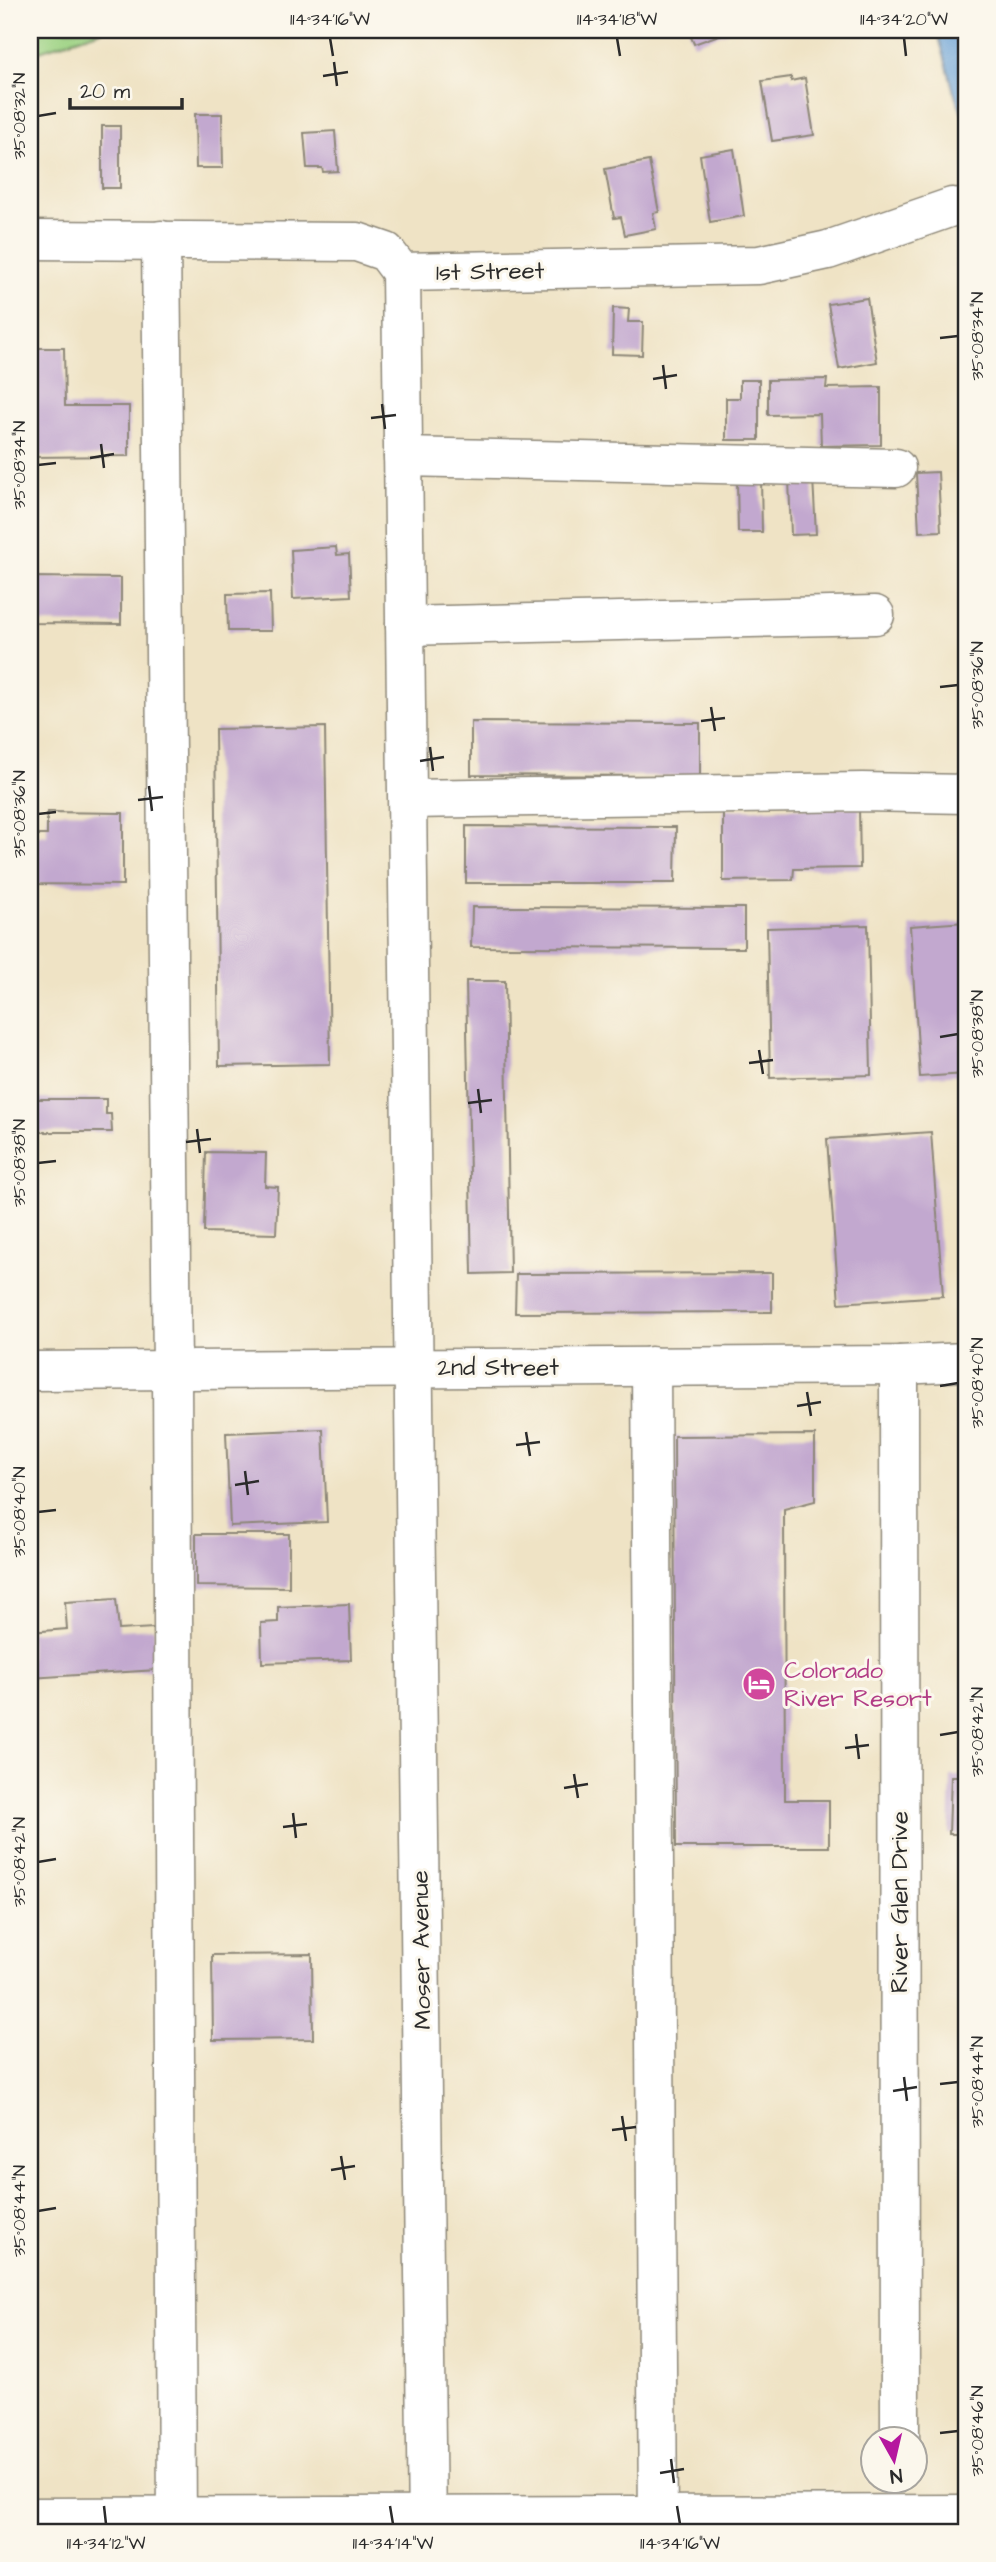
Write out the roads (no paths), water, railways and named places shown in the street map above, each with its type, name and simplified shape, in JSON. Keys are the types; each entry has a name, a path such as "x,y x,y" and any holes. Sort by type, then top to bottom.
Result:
{"street":[{"name":"1st Street","path":"30,240 358,242 386,252 401,272 759,265 828,250 952,207"},
{"path":"161,240 172,1370 177,2524"},
{"name":"Moser Avenue","path":"401,272 427,2524"},
{"path":"403,457 896,468"},
{"path":"405,626 875,615"},
{"path":"409,799 966,794"},
{"name":"2nd Street","path":"30,1371 899,1365 966,1362"},
{"name":"River Glen Drive","path":"899,1365 900,2426"},
{"path":"651,1366 658,2524"},
{"path":"30,2517 177,2524 658,2524 900,2509 966,2514"}],"water":[{"path":"937,30 966,30 966,124 954,92"}],"place":[{"name":"Colorado River Resort","path":"759,1684"}]}
